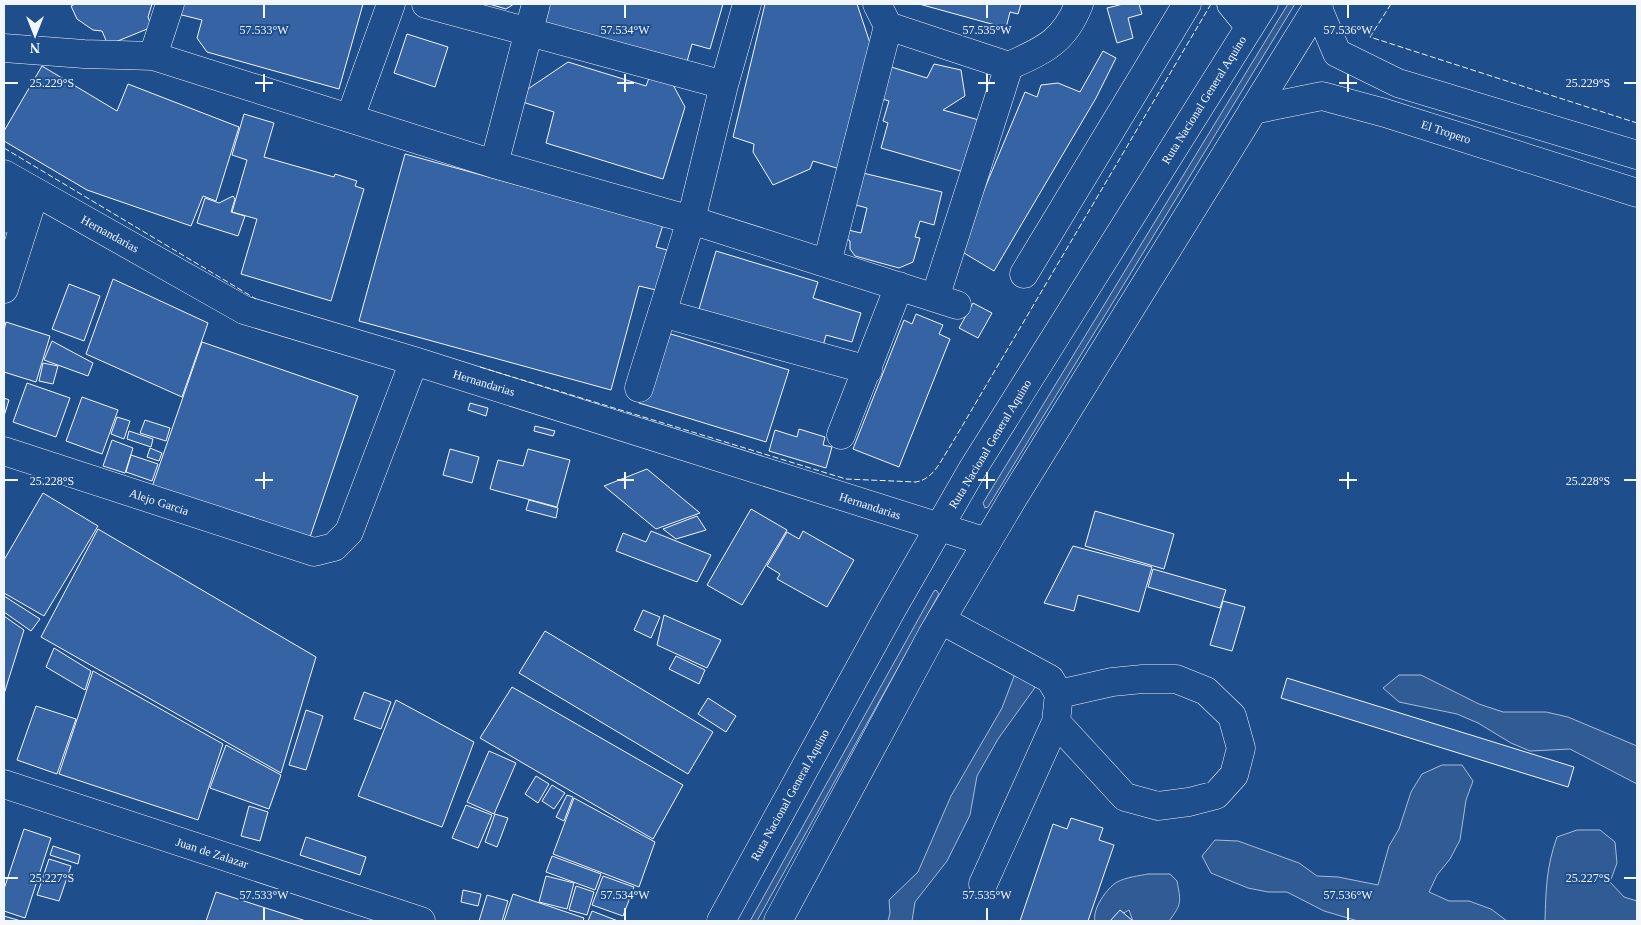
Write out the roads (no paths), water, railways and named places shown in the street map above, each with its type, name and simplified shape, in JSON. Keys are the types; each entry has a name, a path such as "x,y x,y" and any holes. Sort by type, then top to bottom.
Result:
{"main road":[{"path":"153,56 170,4"},
{"path":"350,118 391,4"},
{"path":"426,4 724,85"},
{"path":"494,164 536,4"},
{"path":"639,388 691,220 746,4"},
{"path":"827,264 882,15 1010,66 1047,48 1067,28 1079,4"},
{"path":"1024,274 1187,4"},
{"path":"1231,4 1256,15"},
{"path":"778,921 941,620 987,542 1318,5"},
{"path":"1318,5 1337,53 1398,83 1637,155"},
{"name":"Ruta Nacional General Aquino","path":"721,921 762,844 972,470 1256,15"},
{"path":"4,48 84,54 153,56 494,164 691,220 946,301 1010,66"},
{"name":"El Tropero","path":"1253,110 1322,96 1385,113 1637,193"},
{"path":"4,220 18,182"},
{"path":"4,289 18,182"},
{"name":"Hernandarias","path":"18,182 244,310 414,361 987,542"},
{"path":"841,436 899,286"},
{"path":"662,314 868,370"},
{"name":"Alejo Garcia","path":"4,452 314,552 334,548 349,532 414,361"},
{"path":"941,620 1050,679 1059,694 1056,722 984,884"},
{"path":"1056,722 1125,797 1158,806 1189,802 1216,795 1234,775 1242,748 1232,716 1206,691 1176,679 1143,679 1112,682 1059,694"},
{"name":"Juan de Zalazar","path":"4,784 421,921"}]}
